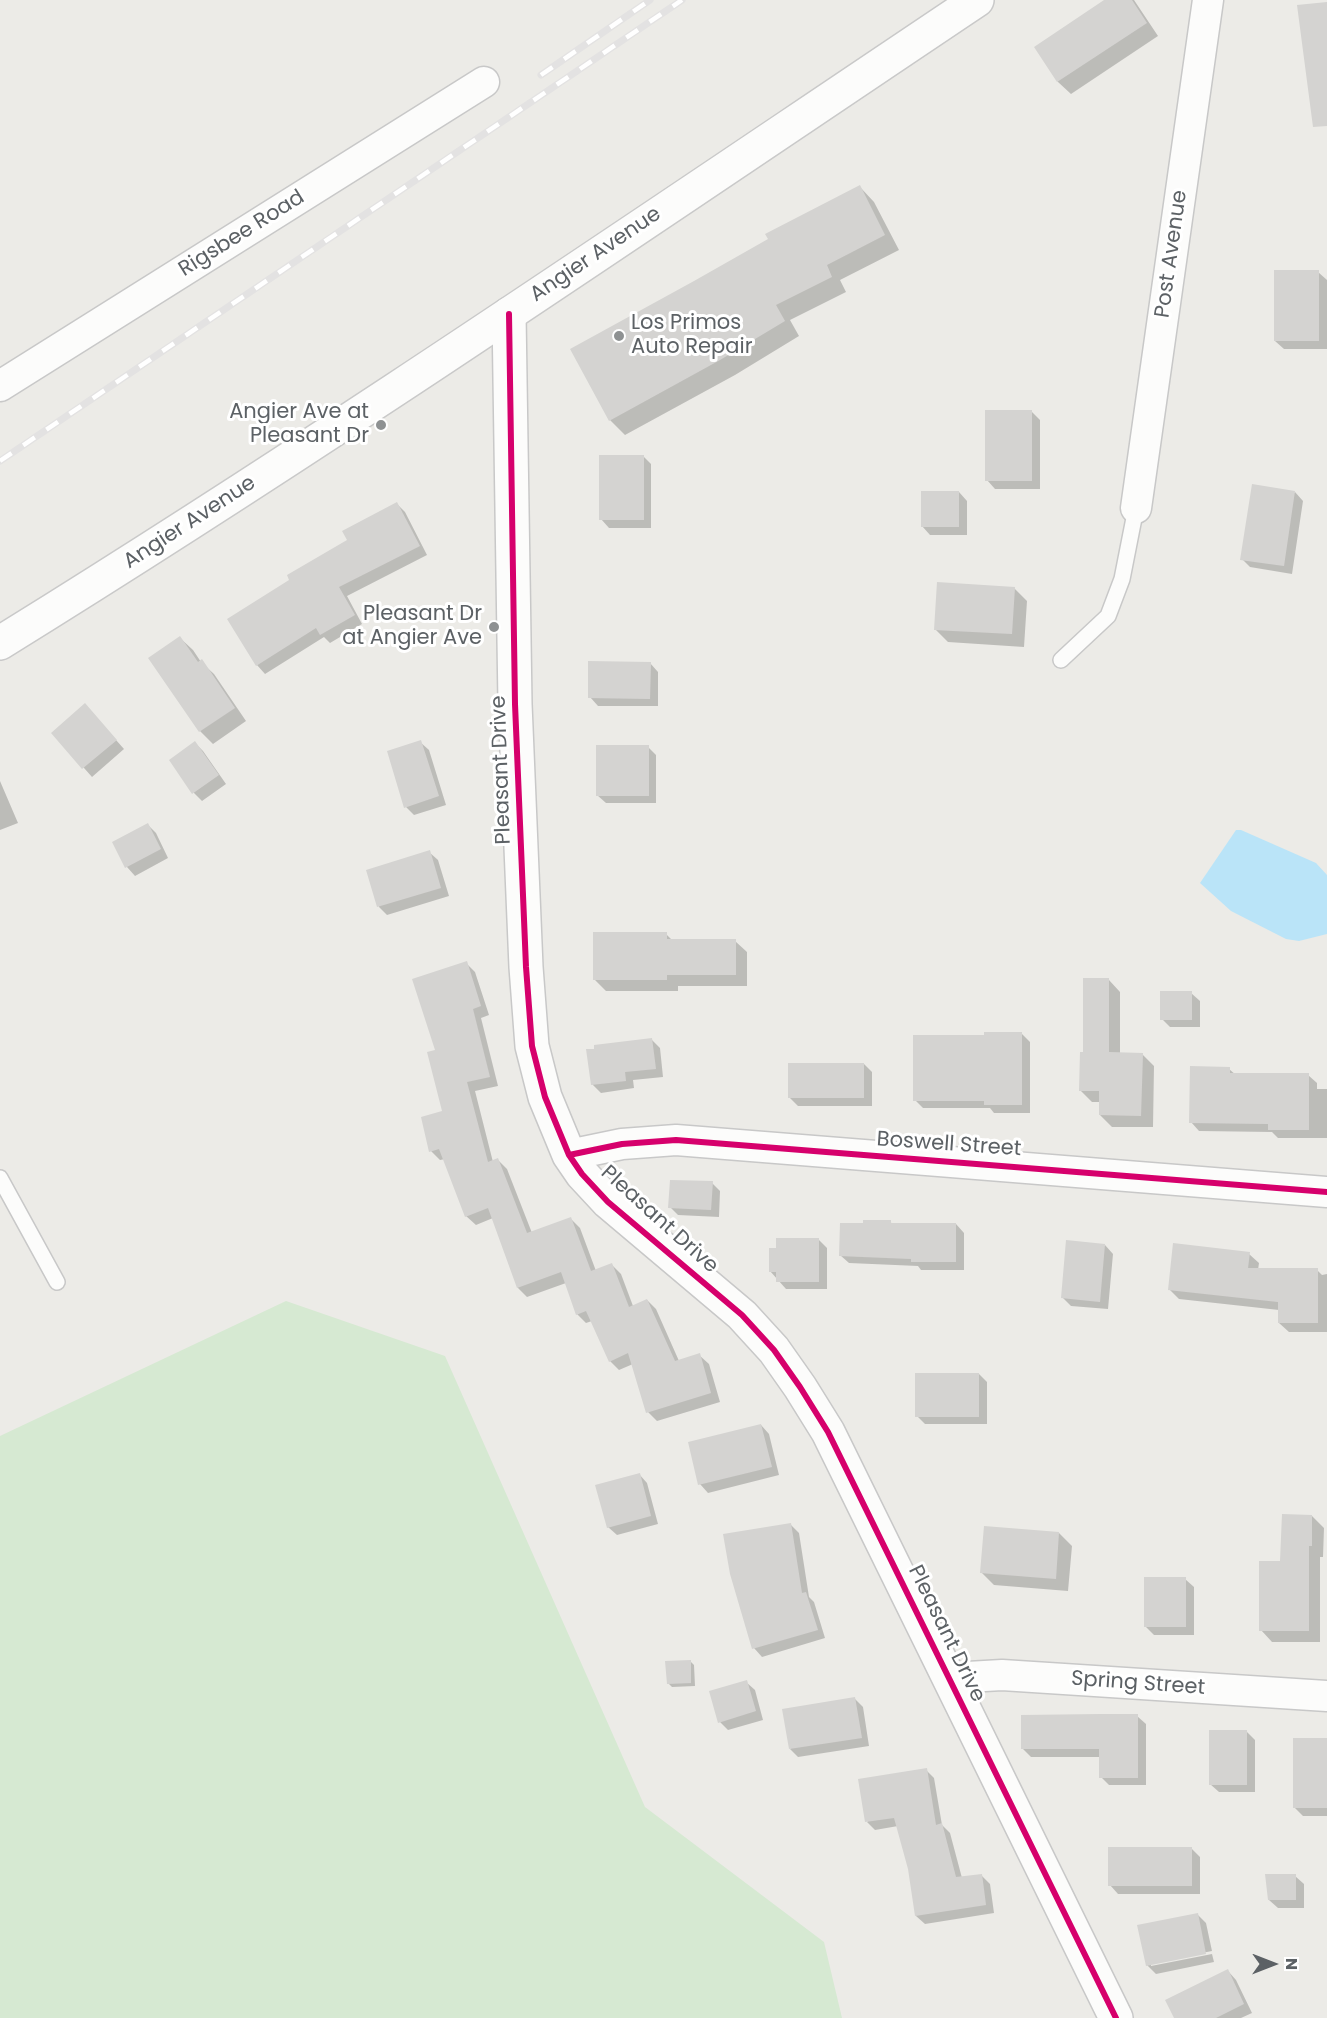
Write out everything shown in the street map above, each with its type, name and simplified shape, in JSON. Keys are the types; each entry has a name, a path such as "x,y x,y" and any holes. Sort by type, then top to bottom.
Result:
{"street":[{"name":"Angier Avenue","path":"0,643 116,571 509,314 976,0"},
{"name":"Post Avenue","path":"1136,508 1208,0"},
{"name":"Rigsbee Road","path":"0,386 484,82"},
{"name":"Pleasant Drive","path":"509,314 515,704 529,1018 532,1047 545,1097 569,1155 582,1174 608,1202 742,1315 774,1350 828,1432 1116,2018"},
{"name":"Boswell Street","path":"569,1155 622,1144 676,1140 1327,1192"},
{"name":"Spring Street","path":"950,1678 1002,1676 1327,1696"}],"lane":[{"path":"1061,660 1108,616 1122,579 1136,508"},
{"path":"0,1178 57,1282"}],"green space":[{"path":"286,1301 445,1356 645,1807 824,1942 842,2018 0,2018 0,1436"}],"water":[{"path":"1236,830 1241,830 1316,863 1327,875 1327,934 1299,941 1286,939 1231,911 1200,883"}],"building":[{"path":"1104,0 1132,0 1147,23 1057,82 1034,47"},
{"path":"1327,2 1327,126 1313,127 1297,5"},
{"path":"860,185 885,235 827,265 832,277 776,305 785,321 609,421 570,349 768,239 765,234"},
{"path":"1274,270 1319,270 1319,341 1274,341"},
{"path":"985,410 1032,410 1032,481 985,481"},
{"path":"599,455 644,455 644,520 599,520"},
{"path":"1252,484 1295,491 1284,566 1240,560"},
{"path":"921,491 959,491 959,527 921,527"},
{"path":"397,502 420,546 339,587 355,615 320,635 316,628 256,666 227,619 289,580 287,575 347,540 342,531"},
{"path":"937,582 1015,587 1012,634 934,630"},
{"path":"180,636 198,662 202,659 235,708 199,732 148,658"},
{"path":"588,661 651,662 650,699 588,698"},
{"path":"85,703 117,740 82,769 51,733"},
{"path":"421,740 439,796 404,808 387,751"},
{"path":"195,741 219,775 192,794 169,760"},
{"path":"596,745 649,745 649,796 596,796"},
{"path":"148,823 161,849 125,868 112,842"},
{"path":"430,850 441,888 377,907 366,870"},
{"path":"593,932 667,932 667,939 736,939 736,975 667,975 667,980 593,980"},
{"path":"467,961 481,1006 473,1009 490,1077 467,1082 488,1162 498,1158 527,1233 571,1217 591,1271 612,1263 629,1307 647,1299 675,1361 700,1353 711,1393 646,1413 628,1353 609,1362 586,1311 576,1315 561,1272 517,1288 488,1208 465,1217 439,1149 429,1152 421,1117 442,1111 427,1052 435,1050 412,979"},
{"path":"1083,978 1109,978 1109,1052 1143,1053 1141,1116 1099,1115 1099,1091 1079,1091 1080,1052 1083,1052"},
{"path":"1160,991 1192,991 1192,1020 1160,1020"},
{"path":"984,1032 1022,1032 1022,1105 984,1105 984,1101 913,1101 913,1035 984,1035"},
{"path":"652,1038 656,1069 625,1072 626,1081 591,1085 586,1049 594,1049 594,1045"},
{"path":"788,1063 864,1063 864,1098 788,1098"},
{"path":"1190,1066 1230,1067 1230,1073 1309,1073 1309,1130 1268,1130 1268,1124 1189,1123"},
{"path":"670,1180 713,1181 711,1210 668,1208"},
{"path":"863,1220 891,1220 891,1223 956,1223 956,1262 911,1262 911,1259 839,1256 840,1223 863,1223"},
{"path":"776,1238 819,1238 819,1282 776,1282 776,1272 769,1272 769,1248 776,1248"},
{"path":"1066,1240 1105,1244 1100,1302 1061,1298"},
{"path":"1173,1243 1250,1252 1248,1268 1318,1268 1318,1323 1278,1323 1278,1302 1168,1290"},
{"path":"915,1373 979,1373 979,1417 915,1417"},
{"path":"761,1424 772,1467 698,1485 688,1442"},
{"path":"640,1473 651,1516 607,1528 595,1485"},
{"path":"1282,1514 1312,1515 1312,1546 1309,1546 1309,1631 1259,1631 1259,1561 1280,1561"},
{"path":"791,1523 802,1593 806,1592 818,1630 752,1649 730,1574 723,1534"},
{"path":"984,1526 1059,1532 1056,1579 980,1573"},
{"path":"1144,1577 1186,1577 1186,1627 1144,1627"},
{"path":"691,1660 691,1683 667,1684 665,1661"},
{"path":"747,1680 756,1711 718,1723 709,1691"},
{"path":"855,1697 862,1738 789,1749 782,1709"},
{"path":"1138,1714 1138,1778 1099,1778 1099,1749 1021,1749 1021,1715"},
{"path":"1209,1730 1247,1730 1247,1785 1209,1785"},
{"path":"1293,1738 1327,1738 1327,1808 1293,1808"},
{"path":"927,1768 936,1825 942,1823 956,1877 982,1874 986,1905 915,1916 908,1869 894,1818 865,1822 858,1779"},
{"path":"1108,1847 1192,1847 1192,1886 1108,1886"},
{"path":"1265,1874 1296,1874 1296,1900 1268,1900"},
{"path":"1198,1913 1206,1954 1146,1966 1137,1925"},
{"path":"1228,1969 1244,2004 1216,2018 1174,2018 1165,2000"}],"railway":[{"path":"541,75 650,0"},
{"path":"0,461 682,0"}],"cycle path":[{"path":"509,314 515,704 526,967 532,1046 545,1097 569,1155 582,1174 608,1202 742,1315 774,1350 828,1432 1116,2018"},
{"path":"569,1155 622,1144 676,1140 1327,1192"}],"place":[{"name":"Los Primos Auto Repair","path":"619,336"},
{"name":"Angier Ave at Pleasant Dr","path":"381,425"},
{"name":"Pleasant Dr at Angier Ave","path":"494,627"}]}
